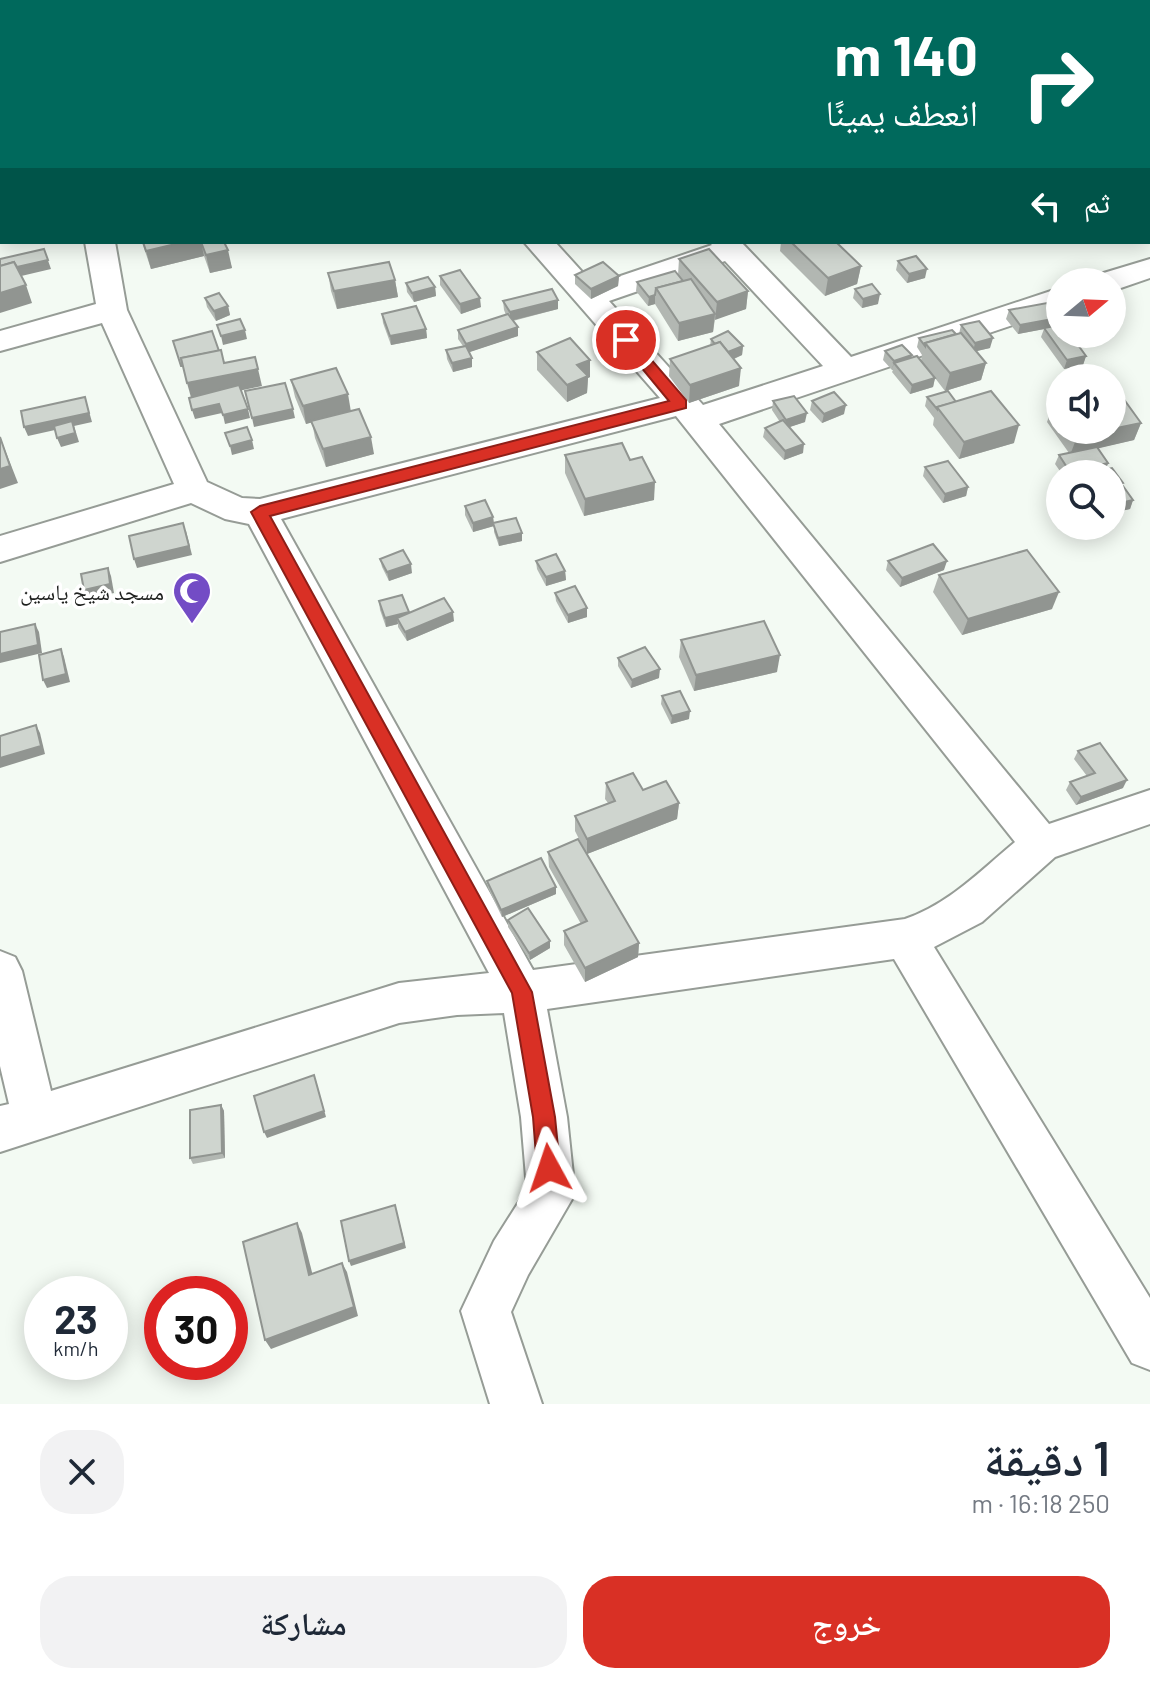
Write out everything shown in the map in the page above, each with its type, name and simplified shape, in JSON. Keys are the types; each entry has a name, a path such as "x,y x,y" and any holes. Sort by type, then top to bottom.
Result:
{"street":[{"path":"100,244 112,310 194,490 237,510 260,512 688,411 845,370 1046,303"},
{"path":"541,244 591,297 688,411 1041,844"},
{"path":"591,297 729,248 755,244"},
{"path":"729,248 845,370"},
{"path":"1126,276 1150,268"},
{"path":"0,341 112,310"},
{"path":"0,549 194,490"},
{"path":"260,512 522,992 544,1117 551,1194 511,1258 486,1311 516,1404"},
{"path":"0,971 18,1124 399,1003 457,995 522,992 905,938 937,927 967,909 1041,844 1150,807"},
{"path":"905,938 1150,1345"}],"building":[{"path":"144,244 176,244 146,251"},
{"path":"202,244 225,244 228,250 206,255"},
{"path":"793,244 838,244 861,266 828,278"},
{"path":"44,249 48,260 17,267 14,262 0,266 0,259"},
{"path":"709,249 748,291 717,302 679,259"},
{"path":"916,256 927,269 909,274 898,261"},
{"path":"14,262 26,285 0,293 0,266"},
{"path":"389,262 395,280 334,291 328,273"},
{"path":"603,262 619,276 591,289 575,275"},
{"path":"460,270 480,298 460,304 440,276"},
{"path":"675,271 683,281 656,288 655,295 649,297 637,282"},
{"path":"428,277 435,287 412,293 406,283"},
{"path":"691,279 715,314 679,323 656,288"},
{"path":"872,284 880,294 863,299 855,289"},
{"path":"552,289 558,300 510,312 503,301"},
{"path":"219,293 228,306 214,311 205,298"},
{"path":"1046,303 1046,320 1020,325 1009,310"},
{"path":"416,306 426,329 390,336 382,314"},
{"path":"508,314 518,327 466,344 458,330"},
{"path":"240,319 245,330 221,336 217,325"},
{"path":"979,321 993,338 975,343 961,325"},
{"path":"952,330 956,334 925,343 925,346 919,338"},
{"path":"212,331 219,351 181,358 181,366 173,341"},
{"path":"728,331 743,346 728,352 720,342 715,344 711,339"},
{"path":"961,333 986,363 950,373 925,343"},
{"path":"570,338 590,360 577,365 588,376 567,385 537,352"},
{"path":"720,342 741,368 690,385 670,359"},
{"path":"902,345 912,355 894,361 885,351"},
{"path":"466,346 472,358 452,363 446,350"},
{"path":"1058,348 1080,348 1086,356 1067,360"},
{"path":"221,350 224,363 255,357 258,369 187,383 181,358"},
{"path":"917,356 935,378 912,385 894,363"},
{"path":"336,368 348,394 303,406 291,380"},
{"path":"285,383 293,409 252,418 245,391"},
{"path":"239,385 248,409 223,415 219,404 192,410 189,398"},
{"path":"948,391 956,402 937,409 927,397"},
{"path":"991,391 1019,425 964,442 937,407"},
{"path":"834,392 846,405 824,414 812,401"},
{"path":"794,396 807,413 786,420 773,401"},
{"path":"85,397 89,413 24,427 21,411"},
{"path":"1126,402 1141,423 1126,426"},
{"path":"359,409 371,437 323,449 311,421"},
{"path":"783,420 804,444 785,451 765,428"},
{"path":"72,421 75,433 57,438 54,426"},
{"path":"247,427 252,440 230,446 225,433"},
{"path":"0,437 10,466 0,469"},
{"path":"622,443 630,460 642,457 655,482 585,499 565,455"},
{"path":"1097,447 1106,460 1062,460 1059,455"},
{"path":"948,461 968,487 945,494 925,467"},
{"path":"1126,490 1133,500 1126,502"},
{"path":"485,500 493,517 473,523 465,506"},
{"path":"516,518 522,533 498,538 493,523"},
{"path":"183,523 189,546 134,559 129,536"},
{"path":"933,544 947,561 902,578 888,561"},
{"path":"403,550 411,564 387,572 380,559"},
{"path":"1027,550 1059,592 968,619 939,575"},
{"path":"556,554 565,571 546,577 536,561"},
{"path":"108,568 110,584 84,590 81,574"},
{"path":"575,586 587,608 568,615 555,593"},
{"path":"402,595 409,612 385,618 379,601"},
{"path":"444,598 453,612 405,632 397,618"},
{"path":"764,621 780,655 696,675 681,640"},
{"path":"35,624 38,645 0,654 0,632"},
{"path":"645,647 660,669 632,680 618,658"},
{"path":"61,649 66,674 43,680 39,655"},
{"path":"680,691 690,711 672,716 662,696"},
{"path":"36,725 41,746 0,758 0,736"},
{"path":"1100,743 1127,780 1081,797 1070,782 1095,773 1078,751"},
{"path":"633,773 643,790 666,781 679,803 587,839 575,816 615,801 606,783"},
{"path":"578,839 639,943 585,968 564,931 587,921 548,852"},
{"path":"541,858 556,887 501,910 487,881"},
{"path":"528,908 550,941 529,953 508,920"},
{"path":"314,1075 324,1111 264,1132 254,1096"},
{"path":"221,1105 222,1153 190,1158 190,1110"},
{"path":"395,1205 404,1243 349,1261 341,1221"},
{"path":"297,1223 309,1275 342,1263 354,1307 265,1340 243,1242"}],"place":[{"name":"مسجد شيخ ياسين","path":"192,625"}],"route":[{"path":"549,1168 544,1117 522,992 260,512 680,404 626,340"}]}
